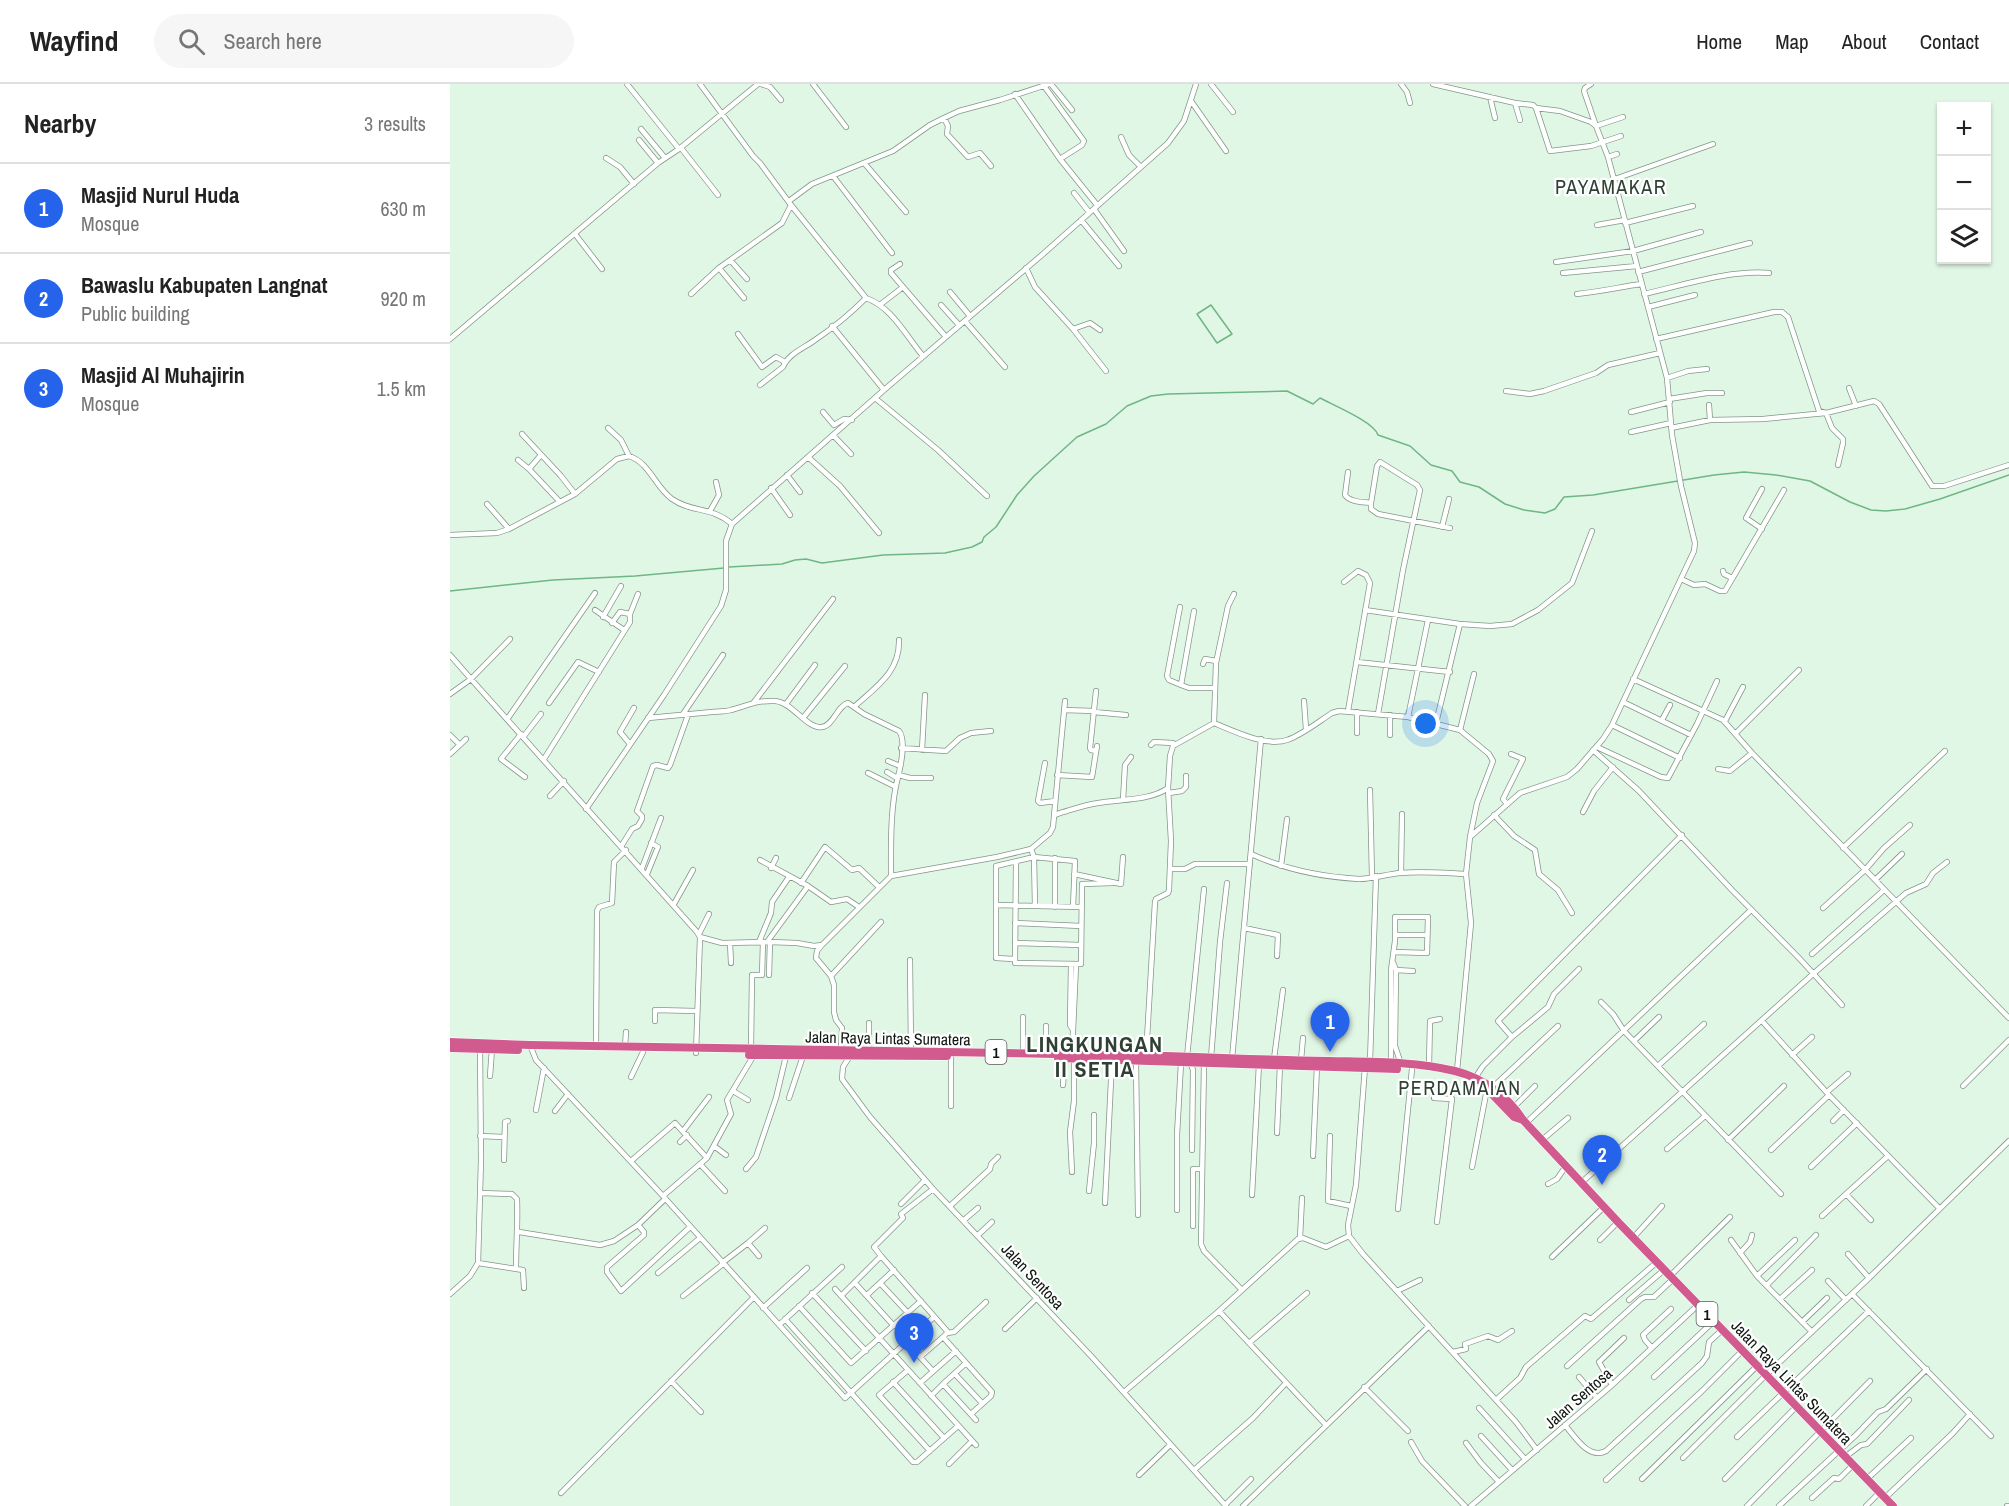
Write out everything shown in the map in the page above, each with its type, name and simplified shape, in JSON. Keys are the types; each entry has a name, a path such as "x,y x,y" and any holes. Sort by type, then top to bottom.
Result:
{"highway":[{"name":"Jalan Raya Lintas Sumatera","path":"450,1042 480,1046 643,1052 841,1050 851,1054 869,1051 1046,1053 1070,1057 1136,1061 1232,1060 1317,1066 1367,1063 1458,1074 1490,1088 1514,1117 1524,1122"},
{"name":"Jalan Raya Lintas Sumatera","path":"450,1048 480,1046 492,1049 626,1047 696,1051"},
{"name":"Jalan Raya Lintas Sumatera","path":"753,1052 786,1056 851,1054 1146,1056 1186,1061"},
{"name":"Jalan Raya Lintas Sumatera","path":"1232,1060 1259,1064 1301,1060 1429,1066 1457,1071 1475,1078 1490,1088 1514,1107 1524,1122 1633,1238 1888,1501"}],"street":[{"path":"627,84 718,195"},
{"path":"700,84 790,203 866,298 881,304 923,356"},
{"path":"450,339 658,163 760,84 768,85 781,100"},
{"path":"813,84 846,127"},
{"path":"586,809 721,606 726,590 726,542 732,524 1174,136 1184,120 1196,84"},
{"path":"1211,84 1233,112"},
{"path":"1401,84 1410,103"},
{"path":"1432,84 1533,105 1536,108 1573,114 1585,118 1596,126"},
{"path":"1470,837 1524,790 1567,777 1577,770 1595,749 1612,724 1623,702 1694,551 1695,543 1681,486 1671,426 1667,378 1615,179 1584,91 1591,84"},
{"path":"691,294 719,268 782,223 790,203 812,184 893,151 944,118 1048,85"},
{"path":"1048,85 1072,110"},
{"path":"1048,85 1084,141 1082,146 1060,159"},
{"path":"1015,94 1124,251"},
{"path":"1490,97 1495,118"},
{"path":"1191,101 1226,151"},
{"path":"1515,103 1520,120"},
{"path":"1536,108 1550,151 1591,146 1621,136"},
{"path":"1596,126 1623,117"},
{"path":"944,118 948,126 947,134 965,154 970,157 980,153 991,166"},
{"path":"641,129 665,159"},
{"path":"1121,137 1129,155 1140,166"},
{"path":"639,140 658,163"},
{"path":"1615,179 1713,144"},
{"path":"1608,157 1617,154"},
{"path":"606,158 620,167 634,184"},
{"path":"865,164 906,212"},
{"path":"833,176 892,254"},
{"path":"1074,193 1093,209"},
{"path":"1597,225 1625,222 1693,206"},
{"path":"1081,220 1119,266"},
{"path":"1556,262 1633,251 1701,232"},
{"path":"575,234 602,269"},
{"path":"1563,273 1638,269 1750,243"},
{"path":"731,261 747,279"},
{"path":"900,264 891,271 946,337"},
{"path":"719,268 744,298"},
{"path":"1026,268 1035,287 1073,329 1106,371"},
{"path":"1644,294 1729,276 1769,273"},
{"path":"1576,294 1614,290 1621,286 1641,284"},
{"path":"881,304 903,287"},
{"path":"950,292 970,316"},
{"path":"1648,307 1695,295"},
{"path":"760,386 783,367 796,352 866,298"},
{"path":"940,305 959,325"},
{"path":"1656,339 1782,312 1788,317 1819,411 1826,413"},
{"path":"965,321 1005,367"},
{"path":"1073,329 1090,323 1100,330"},
{"path":"832,326 884,390"},
{"path":"738,334 762,367 776,357 785,362"},
{"path":"1506,391 1530,394 1544,391 1596,373 1608,365 1660,353"},
{"path":"1667,378 1688,371 1707,369"},
{"path":"1849,388 1856,406"},
{"path":"1630,412 1707,393 1722,393"},
{"path":"875,398 938,450 987,496"},
{"path":"1630,432 1710,420 1763,419 1826,413 1874,401 1877,402 1925,477 1935,487 2009,465"},
{"path":"1709,405 1710,420"},
{"path":"823,412 834,425 844,419 852,420"},
{"path":"1826,413 1832,428 1843,439 1838,465"},
{"path":"608,428 622,442 629,456 643,465 674,500 720,515 732,524"},
{"path":"522,434 575,494"},
{"path":"833,435 851,454"},
{"path":"529,469 542,455"},
{"path":"450,535 497,533 509,529 575,494 617,459 629,456"},
{"path":"808,457 840,486 879,533"},
{"path":"518,460 560,502"},
{"path":"1378,714 1402,570 1414,520 1420,493 1418,486 1380,462 1377,466 1371,509 1378,514 1414,520 1450,528"},
{"path":"1348,472 1346,497 1371,503"},
{"path":"787,475 800,492"},
{"path":"710,511 719,495 716,482"},
{"path":"771,488 790,515"},
{"path":"1761,489 1746,518 1762,529"},
{"path":"1681,579 1694,585 1705,584 1723,592 1784,490"},
{"path":"1442,527 1449,500"},
{"path":"487,504 509,529"},
{"path":"1365,610 1460,624 1497,626 1512,624 1561,594 1572,583 1592,531"},
{"path":"1344,582 1356,571 1362,571 1370,583 1348,711"},
{"path":"1724,571 1724,574 1732,578"},
{"path":"603,617 621,586"},
{"path":"508,718 595,593"},
{"path":"544,759 630,622 630,614 638,594"},
{"path":"1214,723 1216,661 1228,606 1234,594"},
{"path":"754,702 833,599"},
{"path":"1180,607 1167,676 1169,680 1189,688 1215,688"},
{"path":"595,610 624,630"},
{"path":"1181,685 1194,611"},
{"path":"612,623 620,612 630,614"},
{"path":"1408,717 1428,620"},
{"path":"1437,723 1460,624"},
{"path":"450,694 471,679 510,639"},
{"path":"854,707 895,664 898,656 898,640"},
{"path":"450,655 564,781 586,809 622,845 699,935 716,943 764,942 822,945"},
{"path":"622,845 643,817 637,810 653,766 668,768 670,765 686,715 723,656"},
{"path":"1203,664 1205,659 1216,661"},
{"path":"549,703 578,662 599,672"},
{"path":"1357,662 1450,672"},
{"path":"786,704 816,665"},
{"path":"802,718 845,666"},
{"path":"1736,733 1799,670"},
{"path":"1460,730 1474,674"},
{"path":"1634,679 1725,721 1752,753 2009,1018"},
{"path":"1595,749 1665,779 1670,776 1680,758 1717,681"},
{"path":"1725,721 1743,687"},
{"path":"1058,775 1092,777 1097,748 1090,750 1096,691"},
{"path":"922,750 925,695"},
{"path":"648,718 728,711 754,702 779,701 802,718 821,728 827,725 844,704 848,703 864,714 900,732 900,766 891,834 891,876"},
{"path":"841,1050 842,1028 834,1012 834,985 831,976 816,958 817,951 891,876 1031,849 1050,833 1053,827 1065,701"},
{"path":"1304,701 1306,729"},
{"path":"1076,702 1076,709"},
{"path":"1623,702 1691,735"},
{"path":"1662,720 1670,705"},
{"path":"630,744 620,732 634,708"},
{"path":"1064,710 1076,709 1126,715"},
{"path":"1214,723 1240,734 1276,742 1288,740 1335,712 1348,711 1408,717 1460,730 1490,754 1492,761 1477,803 1466,874 1471,923 1457,1071"},
{"path":"1357,712 1357,733"},
{"path":"525,777 501,759 541,714"},
{"path":"1389,715 1390,735"},
{"path":"1146,1056 1155,902 1158,897 1168,893 1171,869 1168,790 1170,756 1174,745 1214,723"},
{"path":"1612,724 1680,758"},
{"path":"901,748 946,751 960,738 991,731"},
{"path":"450,735 460,744"},
{"path":"450,753 466,739"},
{"path":"1232,1060 1261,739"},
{"path":"1151,745 1154,742 1168,742 1174,745"},
{"path":"1595,749 1682,835 1842,1005"},
{"path":"1843,848 1945,751"},
{"path":"1718,769 1730,771 1752,753"},
{"path":"1507,804 1503,798 1522,759 1520,756 1511,754"},
{"path":"1123,800 1125,765 1131,757"},
{"path":"888,761 900,766"},
{"path":"1044,763 1038,801 1040,803 1055,801"},
{"path":"1583,812 1594,791 1613,767"},
{"path":"887,772 910,778 931,778"},
{"path":"868,773 896,787"},
{"path":"1054,816 1088,805 1153,796 1168,790 1182,791 1186,787 1186,776"},
{"path":"550,796 564,781"},
{"path":"1370,790 1374,876 1367,1063 1349,1236 1355,1246 1453,1352 1538,1450"},
{"path":"1401,873 1402,814"},
{"path":"1494,815 1514,836 1534,850 1539,874 1555,887 1572,913"},
{"path":"642,868 661,818"},
{"path":"1281,866 1287,819"},
{"path":"1823,908 1910,825"},
{"path":"1512,1037 1498,1021 1682,835"},
{"path":"647,874 658,847 651,843"},
{"path":"801,883 825,847 852,870 859,868 879,886"},
{"path":"1031,849 1034,858 1035,906"},
{"path":"596,1047 597,911 599,906 612,903 614,862 626,850"},
{"path":"1251,854 1304,872 1361,879 1401,873 1466,874"},
{"path":"1875,880 1902,854"},
{"path":"1074,874 1121,884 1123,857"},
{"path":"771,868 776,858"},
{"path":"1014,959 996,958 996,867 1034,858 1075,861 1073,907"},
{"path":"1055,858 1055,907"},
{"path":"760,860 808,886 831,902 847,899 859,907"},
{"path":"1582,1182 1813,974 1906,893 1926,884 1933,873 1947,862"},
{"path":"1016,863 1015,963 1081,964 1082,884 1113,883"},
{"path":"1171,869 1185,869 1195,864 1250,864"},
{"path":"674,904 693,870"},
{"path":"519,1232 600,1245 614,1241 638,1225 707,1158 731,1114 727,1102 753,1052 752,975 762,975 764,942 772,902 789,877"},
{"path":"1227,883 1208,1060 1200,1236 1202,1248 1242,1290"},
{"path":"769,975 764,942 808,886"},
{"path":"1177,1210 1177,1136 1204,889"},
{"path":"1812,954 1884,890"},
{"path":"996,905 1081,907"},
{"path":"1524,1122 1751,910"},
{"path":"696,1051 699,935 709,914"},
{"path":"1391,1063 1391,970 1395,917 1428,917 1427,953 1394,952"},
{"path":"831,976 881,922"},
{"path":"1015,923 1081,926"},
{"path":"1244,928 1278,935 1277,956"},
{"path":"1395,935 1427,935"},
{"path":"730,943 731,963"},
{"path":"1015,943 1081,945"},
{"path":"910,960 911,1051"},
{"path":"1393,962 1396,970 1395,1046 1401,1064"},
{"path":"1063,1085 1070,1057 1073,1030 1070,1025 1074,965"},
{"path":"1475,1078 1483,1066 1512,1037 1548,1007 1554,994 1579,969"},
{"path":"1396,970 1413,971"},
{"path":"1277,1133 1277,1062 1283,990"},
{"path":"1600,1002 1781,1194"},
{"path":"655,1021 655,1010 696,1011"},
{"path":"1023,1017 1023,1053"},
{"path":"1635,1040 1659,1017"},
{"path":"1429,1066 1430,1021 1440,1019"},
{"path":"1762,1020 1828,1094 1939,1208"},
{"path":"869,1023 869,1051"},
{"path":"1659,1065 1704,1024"},
{"path":"1046,1026 1046,1053"},
{"path":"1472,1167 1490,1088 1558,1026"},
{"path":"626,1032 626,1047"},
{"path":"1792,1055 1812,1037"},
{"path":"1301,1060 1303,1038"},
{"path":"1963,1086 2009,1040"},
{"path":"450,1294 470,1276 478,1263 480,1046"},
{"path":"530,1048 544,1068 845,1398 934,1317"},
{"path":"490,1076 492,1049"},
{"path":"630,1077 643,1052"},
{"name":"Jalan Sentosa","path":"851,1054 841,1071 845,1083 875,1124 1124,1392 1225,1505"},
{"path":"746,1169 756,1157 776,1098 786,1056"},
{"path":"789,1098 803,1056"},
{"path":"951,1056 951,1106"},
{"path":"1070,1057 1074,1101 1070,1132 1072,1172"},
{"path":"1104,1203 1112,1060"},
{"path":"1136,1061 1138,1215"},
{"path":"1186,1061 1193,1070 1192,1150"},
{"path":"1252,1195 1259,1064"},
{"path":"1313,1156 1317,1066"},
{"path":"536,1110 544,1068"},
{"path":"1398,1209 1412,1069"},
{"path":"1771,1150 1848,1074"},
{"path":"1514,1107 1535,1086"},
{"path":"1728,1140 1784,1086"},
{"path":"733,1091 748,1100"},
{"path":"555,1111 568,1094"},
{"path":"680,1142 709,1097"},
{"path":"1434,1098 1452,1099 1437,1222"},
{"path":"1833,1121 1844,1110"},
{"path":"1089,1191 1094,1143 1094,1115"},
{"path":"1667,1149 1705,1116"},
{"path":"1542,1140 1568,1118"},
{"path":"504,1160 505,1122 508,1121"},
{"path":"631,1161 675,1123 707,1158"},
{"path":"1810,1167 1857,1123"},
{"path":"480,1136 504,1137"},
{"path":"1330,1136 1328,1201 1351,1206"},
{"path":"1683,1458 2009,1141"},
{"path":"714,1146 726,1155"},
{"path":"1822,1216 1888,1156"},
{"path":"950,1206 990,1169 991,1164 998,1157"},
{"path":"700,1164 725,1191"},
{"path":"1548,1184 1557,1179 1566,1166"},
{"path":"1193,1226 1193,1169 1202,1169"},
{"path":"901,1204 925,1180"},
{"path":"933,1189 901,1214 903,1218 874,1246 934,1317 956,1351 992,1392 991,1396 971,1414"},
{"path":"480,1193 516,1196 518,1199 519,1232 516,1269"},
{"path":"1846,1194 1871,1220"},
{"path":"1124,1392 1300,1238 1302,1198"},
{"path":"1633,1238 1662,1206"},
{"path":"1552,1257 1604,1207"},
{"path":"964,1220 978,1208"},
{"path":"1629,1300 1669,1275 1730,1217"},
{"path":"978,1235 992,1222"},
{"path":"1600,1240 1618,1222"},
{"path":"638,1225 644,1235 607,1267 607,1272 621,1291 690,1227"},
{"path":"683,1296 765,1228"},
{"path":"1740,1253 1750,1242 1752,1235"},
{"path":"1767,1285 1816,1235"},
{"path":"1300,1238 1326,1247 1349,1236"},
{"path":"658,1273 700,1238"},
{"path":"1731,1240 1757,1276 1812,1332"},
{"path":"1757,1276 1795,1240"},
{"path":"748,1244 759,1256"},
{"path":"1848,1254 1869,1278"},
{"path":"841,1296 881,1256"},
{"path":"1496,1400 1520,1378 1526,1367 1564,1333 1585,1316 1591,1319 1657,1262"},
{"path":"478,1263 524,1271 524,1288"},
{"path":"779,1325 842,1267"},
{"path":"763,1308 807,1268"},
{"path":"867,1295 894,1270"},
{"path":"1780,1299 1812,1270"},
{"path":"1567,1365 1641,1299 1654,1297 1669,1275"},
{"path":"1397,1291 1420,1280"},
{"path":"1828,1281 1845,1300"},
{"path":"855,1283 894,1326"},
{"path":"880,1283 908,1313"},
{"path":"835,1289 974,1443 949,1464"},
{"path":"812,1293 866,1351"},
{"path":"1250,1343 1307,1293"},
{"path":"1852,1294 1991,1436"},
{"path":"561,1493 753,1298"},
{"path":"1005,1329 1037,1298"},
{"path":"1802,1322 1827,1298"},
{"path":"799,1306 849,1362 852,1362 921,1301"},
{"path":"920,1357 945,1335 954,1332 986,1302"},
{"name":"Jalan Sentosa","path":"1471,1506 1612,1385 1698,1305"},
{"path":"1652,1348 1643,1335 1671,1309"},
{"path":"1219,1311 1326,1425"},
{"path":"1737,1437 1869,1311"},
{"path":"785,1319 913,1462 917,1462 958,1426"},
{"path":"1654,1377 1714,1321"},
{"path":"1243,1506 1429,1326"},
{"path":"1565,1425 1587,1449 1597,1454 1606,1451 1702,1363 1707,1356 1709,1342 1722,1330"},
{"path":"1453,1352 1466,1349 1465,1344 1488,1336 1498,1341 1512,1331"},
{"path":"1612,1385 1599,1362 1624,1338"},
{"path":"906,1342 933,1371"},
{"path":"920,1383 956,1351"},
{"path":"1606,1480 1742,1351"},
{"path":"931,1396 966,1363"},
{"path":"1641,1479 1757,1366"},
{"path":"1779,1506 1927,1369"},
{"path":"908,1370 879,1395 930,1451"},
{"path":"955,1374 982,1403"},
{"path":"1579,1377 1597,1398"},
{"path":"671,1381 701,1412"},
{"path":"1747,1506 1870,1381"},
{"path":"893,1382 944,1437"},
{"path":"1194,1470 1253,1418 1286,1383"},
{"path":"943,1384 976,1420"},
{"path":"1364,1387 1408,1431"},
{"path":"1845,1457 1870,1441 1910,1400"},
{"path":"1725,1479 1796,1407"},
{"path":"1479,1408 1525,1459"},
{"path":"1866,1506 1888,1501 1970,1414"},
{"path":"1481,1436 1512,1470"},
{"path":"1867,1479 1911,1438"},
{"path":"1411,1442 1422,1461 1465,1506"},
{"path":"1466,1443 1481,1463 1500,1482"},
{"path":"1139,1475 1170,1445"},
{"path":"1812,1498 1834,1478 1839,1479 1853,1466"},
{"path":"1225,1505 1251,1479"}],"waterway":[{"path":"1211,305 1232,334 1217,343 1197,314 1211,305"},
{"path":"729,567 782,564 806,559 822,563 883,555 945,553 972,547 982,542 984,537 996,527 1017,495 1034,476 1077,437 1106,424 1127,406 1151,396 1168,394 1287,391 1313,404 1320,398 1361,419 1378,435 1410,446 1431,465 1452,471 1460,482 1479,487 1505,504 1545,513 1555,509 1564,497 1593,495 1744,472 1810,481 1850,502 1871,510 1886,511 1905,509 1940,499 2009,475"},
{"path":"450,591 553,580 724,568"}],"place":[{"name":"Masjid Nurul Huda","path":"1330,1052"},
{"name":"Bawaslu Kabupaten Langnat","path":"1602,1185"},
{"name":"Masjid Al Muhajirin","path":"914,1363"}],"district":[{"name":"PAYAMAKAR","path":"1611,186"},
{"name":"LINGKUNGAN II SETIA","path":"1095,1056"},
{"name":"PERDAMAIAN","path":"1460,1087"}]}
